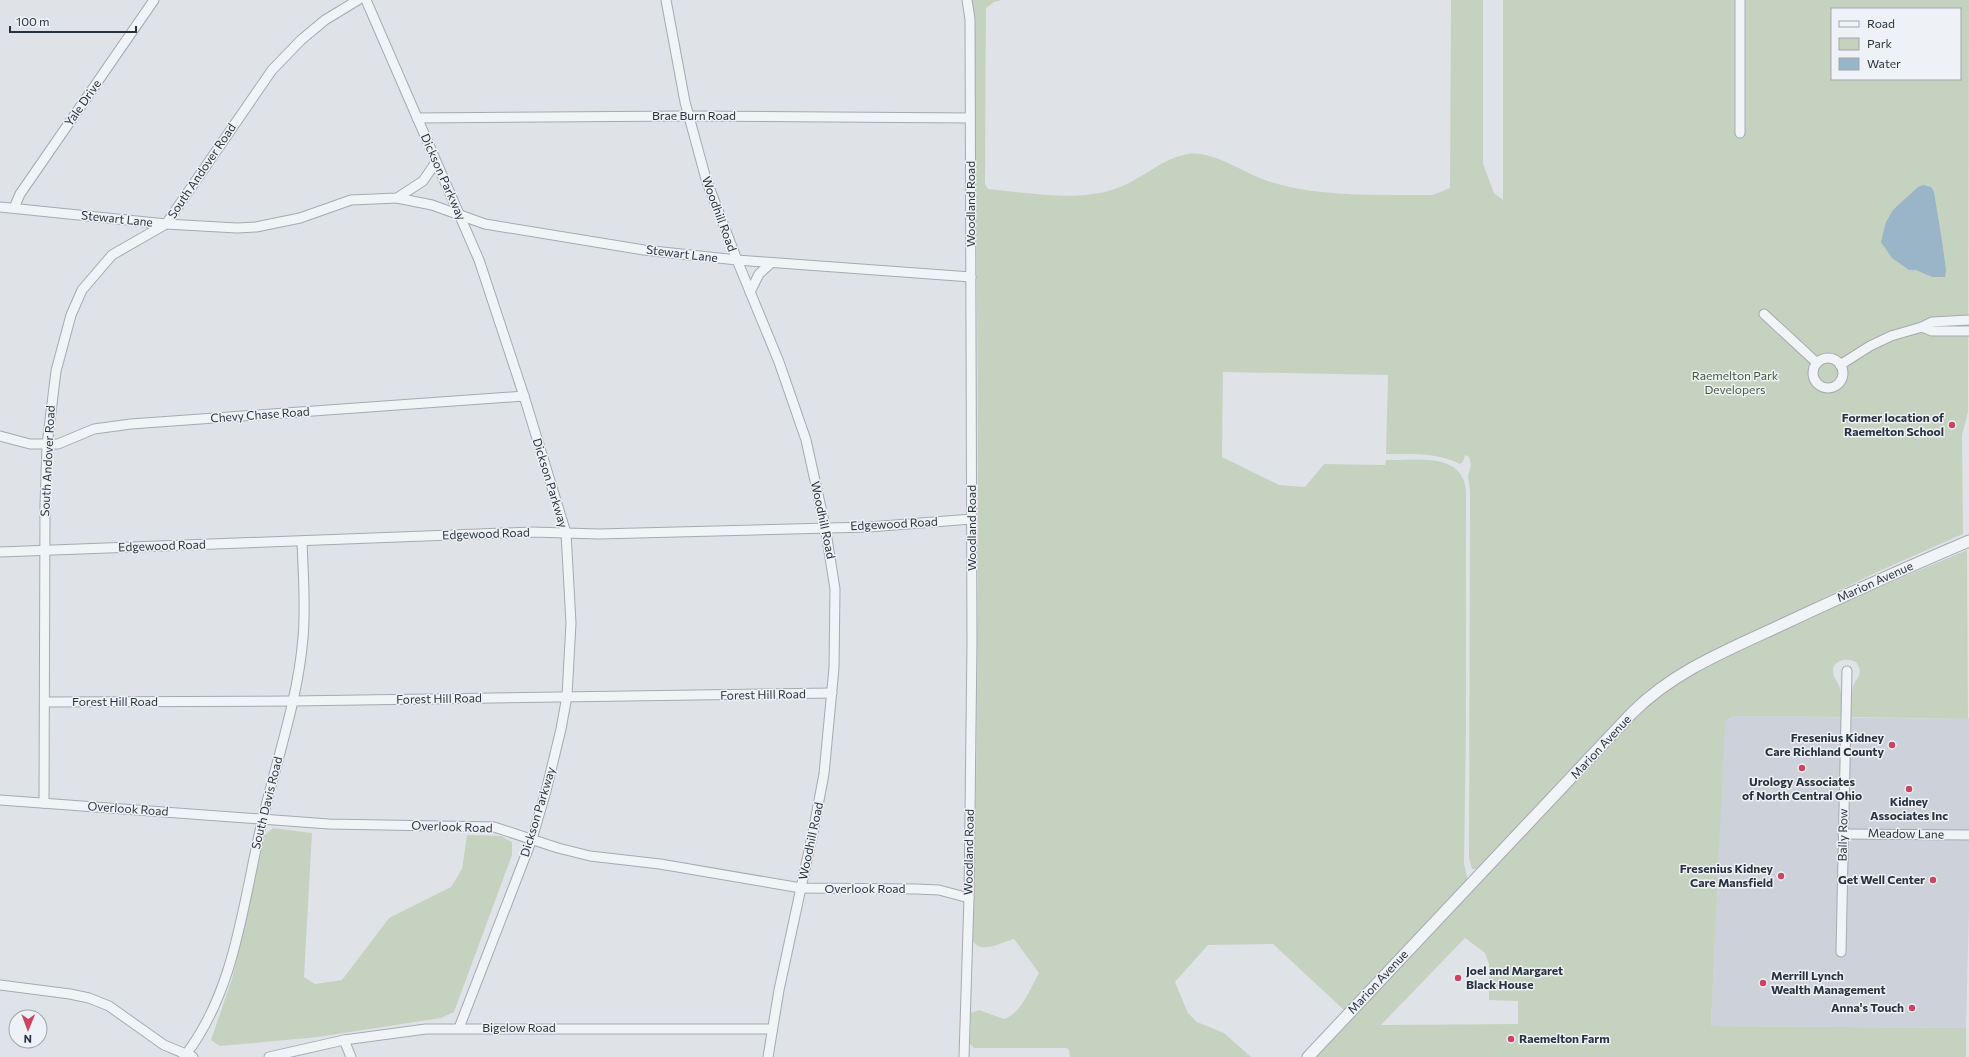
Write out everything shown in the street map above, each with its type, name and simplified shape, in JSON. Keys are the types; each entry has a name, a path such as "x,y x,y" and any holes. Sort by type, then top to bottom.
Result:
{"street":[{"name":"Yale Drive","path":"14,208 20,194 154,0"},
{"name":"South Andover Road","path":"44,803 47,445 53,393 61,350 71,315 82,290 112,255 166,224 272,70 301,40 325,20 358,0"},
{"name":"Dickson Parkway","path":"366,0 479,260 524,396 566,533 571,623 566,696 561,729 546,791 532,839 459,1028"},
{"name":"Woodhill Road","path":"666,0 688,116 712,198 780,362 800,422 810,457 834,572 836,602 832,693 824,774 802,888 772,1028 768,1057"},
{"name":"Woodland Road","path":"964,1057 969,898 972,519 970,19 967,0"},
{"path":"1740,0 1740,133"},
{"name":"Brae Burn Road","path":"417,118 688,116 970,118"},
{"path":"397,198 422,181 436,162"},
{"name":"Stewart Lane","path":"0,207 166,224 237,228 256,227 300,218 351,200 397,198 432,205 461,217 485,224 591,242 737,260 971,278"},
{"path":"750,292 759,274 771,262"},
{"path":"1764,314 1817,363"},
{"path":"1840,365 1880,340 1904,331 1922,327 1932,322 1969,320"},
{"path":"1922,327 1932,331 1969,331"},
{"path":"1829,358 1834,359 1840,365 1843,374 1842,379 1836,386 1826,388 1818,384 1813,376 1813,371 1817,363 1829,358"},
{"name":"Chevy Chase Road","path":"0,436 30,444 47,445 58,444 94,429 131,424 524,396"},
{"name":"Edgewood Road","path":"0,552 532,532 599,534 825,526 869,526 972,519"},
{"name":"South Davis Road","path":"187,1056 207,1021 224,983 263,818 293,701 303,636 302,541"},
{"name":"Marion Avenue","path":"1308,1057 1627,718 1665,684 1713,657 1969,541"},
{"name":"Bally Row","path":"1841,952 1847,671"},
{"name":"Forest Hill Road","path":"45,702 293,701 832,693"},
{"name":"Overlook Road","path":"0,800 330,824 494,827 590,856 660,864 802,888 939,890 969,898"},
{"name":"Meadow Lane","path":"1843,834 1969,835"},
{"path":"0,985 70,994 89,998 109,1006 147,1034 187,1056"},
{"name":"Bigelow Road","path":"269,1057 344,1040 400,1031 459,1028 772,1028"},
{"path":"344,1040 351,1057"}],"shaded area":[{"path":"1733,716 1969,719 1969,909 1966,1028 1711,1026 1724,726 1725,722"}],"green space":[{"name":"Raemelton Park Developers","path":"972,0 1002,0 994,2 986,8 985,184 988,189 1055,196 1072,196 1105,192 1120,187 1170,160 1188,154 1198,154 1218,159 1268,181 1329,193 1433,195 1450,188 1451,0 1483,0 1483,164 1494,193 1503,200 1503,0 1969,0 1968,412 1962,435 1963,534 1875,573 1702,657 1657,685 1480,869 1472,869 1469,858 1470,490 1468,476 1471,465 1469,457 1465,455 1463,462 1460,464 1442,457 1415,454 1386,454 1388,375 1223,372 1222,457 1279,485 1305,487 1324,464 1385,465 1386,460 1436,461 1447,464 1457,470 1463,479 1466,492 1466,732 1464,864 1468,881 1345,1011 1273,944 1208,945 1175,982 1188,1013 1197,1022 1224,1033 1251,1057 1070,1057 1069,1050 1067,1048 974,1048 970,1044 971,1013 979,1010 1004,1019 1010,1016 1021,1006 1039,973 1014,939 998,945 986,947 981,947 973,941 978,572 977,296 976,204 974,203 974,18"},
{"path":"1967,550 1968,719 1851,717 1852,691 1860,671 1856,662 1844,660 1837,662 1833,669 1833,673 1841,691 1841,717 1733,716 1725,722 1711,1026 1966,1028 1966,1057 1313,1057 1631,720 1656,697 1681,679 1801,620","holes":["1465,938 1485,953 1489,964 1489,1000 1518,1001 1518,1024 1381,1025"]},
{"path":"273,828 312,833 304,977 315,984 342,980 389,918 451,887 462,869 467,835 501,836 512,842 512,855 454,1012 441,1018 318,1037 220,1046 211,1040 232,979 265,835"}],"water":[{"path":"1923,185 1931,187 1934,192 1946,270 1945,277 1932,277 1916,270 1909,270 1892,258 1881,242 1886,222 1893,210 1918,187"}],"place":[{"name":"Former location of Raemelton School","path":"1952,425"},
{"name":"Fresenius Kidney Care Richland County","path":"1892,745"},
{"name":"Urology Associates of North Central Ohio","path":"1802,768"},
{"name":"Kidney Associates Inc","path":"1909,789"},
{"name":"Fresenius Kidney Care Mansfield","path":"1781,876"},
{"name":"Get Well Center","path":"1933,880"},
{"name":"Joel and Margaret Black House","path":"1458,978"},
{"name":"Merrill Lynch Wealth Management","path":"1763,983"},
{"name":"Anna's Touch","path":"1912,1008"},
{"name":"Raemelton Farm","path":"1511,1039"}]}
